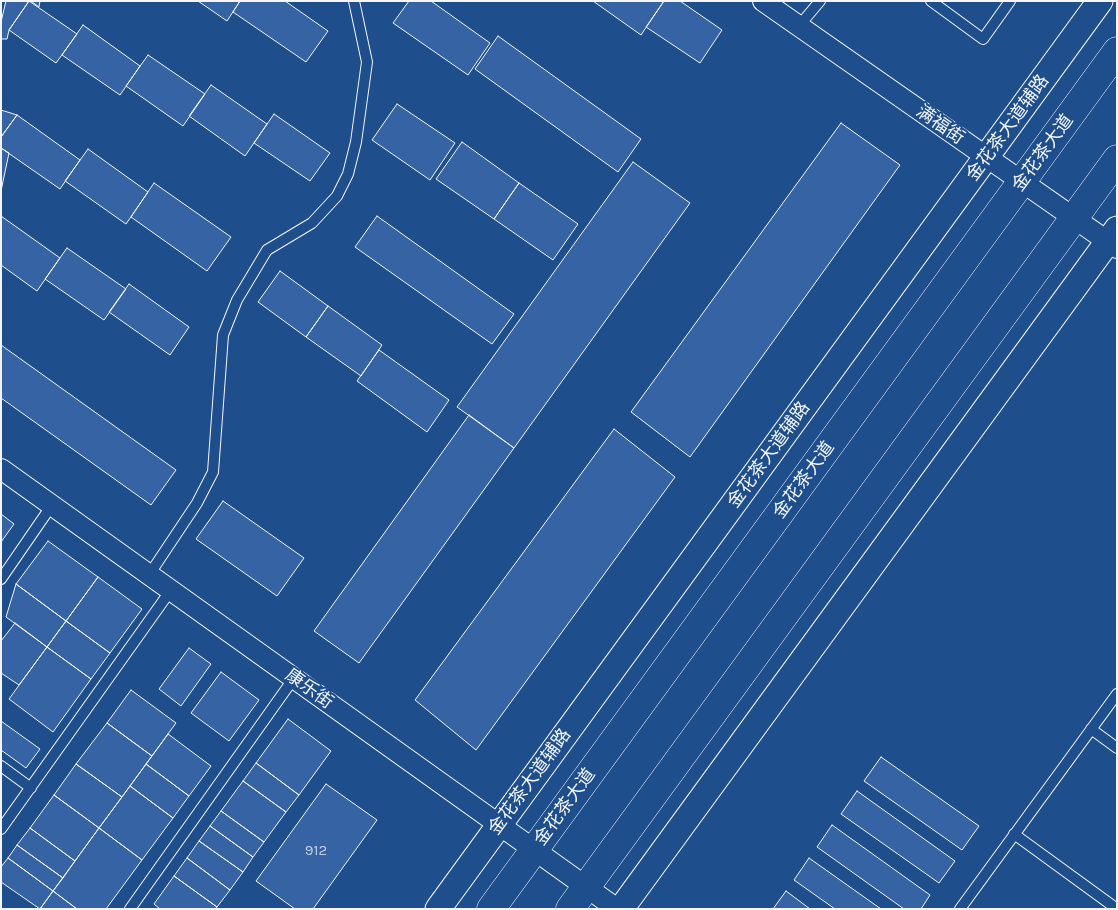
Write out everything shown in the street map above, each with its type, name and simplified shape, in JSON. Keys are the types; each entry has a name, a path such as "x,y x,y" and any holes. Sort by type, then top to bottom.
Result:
{"highway":[{"name":"金花茶大道","path":"491,909 1117,51"},
{"path":"570,909 1117,159"}],"street":[{"name":"满福街","path":"763,1 1074,218 1114,240"},
{"name":"金花茶大道辅路","path":"438,909 1100,1"},
{"path":"619,909 1114,240"},
{"name":"康乐街","path":"1,469 619,909"}],"lane":[{"path":"149,574 197,503 213,472 223,335 237,300 267,250 312,223 337,196 348,174 356,142 367,62 354,1"},
{"path":"799,26 820,1"},
{"path":"931,1 983,39 1010,1"},
{"path":"1,579 52,505"},
{"path":"1,829 171,590"},
{"path":"130,909 294,678"},
{"path":"960,909 1117,694"},
{"path":"1091,729 1117,748"},
{"path":"1,766 30,788"},
{"path":"1014,834 1117,909"}],"building":[{"path":"6,1 29,1 9,30 7,39 1,39 1,22"},
{"path":"29,1 77,34 56,63 9,30"},
{"path":"31,1 40,1 39,7"},
{"path":"198,1 240,1 227,21"},
{"path":"240,1 285,1 328,31 306,62 233,12"},
{"path":"409,1 431,1 490,43 468,75 393,23"},
{"path":"593,1 664,1 641,35"},
{"path":"664,1 680,1 722,30 700,63 646,27"},
{"path":"83,25 140,66 120,95 62,55"},
{"path":"498,36 641,139 618,172 475,69"},
{"path":"148,55 205,94 183,126 126,86"},
{"path":"211,85 267,124 245,156 189,116"},
{"path":"397,104 455,143 430,180 372,140"},
{"path":"1,110 17,115 1,137"},
{"path":"274,114 330,153 310,181 254,143"},
{"path":"17,115 80,160 60,189 1,148 1,137"},
{"path":"841,123 900,165 690,457 631,412"},
{"path":"462,142 519,183 494,219 436,179"},
{"path":"1,148 9,153 1,191"},
{"path":"88,149 148,192 126,224 65,181"},
{"path":"633,162 690,203 514,448 457,407"},
{"path":"154,183 231,237 207,271 131,217"},
{"path":"519,183 578,224 553,260 494,219"},
{"path":"1,216 60,258 37,291 1,265"},
{"path":"377,216 514,314 492,344 355,247"},
{"path":"67,248 126,289 104,320 45,279"},
{"path":"280,271 328,306 306,337 258,302"},
{"path":"129,284 189,327 170,355 109,312"},
{"path":"328,306 382,345 361,376 306,337"},
{"path":"1,345 176,470 151,505 1,398"},
{"path":"379,350 449,400 427,432 357,381"},
{"path":"469,415 514,448 359,663 314,631"},
{"path":"614,429 675,477 476,750 415,700"},
{"path":"223,501 304,558 277,596 196,539"},
{"path":"1,514 14,524 1,542"},
{"path":"48,541 98,577 66,621 16,584"},
{"path":"98,577 142,609 110,653 66,621"},
{"path":"16,584 66,621 47,647 6,617"},
{"path":"66,621 110,653 91,679 47,647"},
{"path":"15,623 47,647 19,685 1,673 1,641"},
{"path":"47,647 91,679 53,732 9,699"},
{"path":"189,648 211,664 181,706 159,689"},
{"path":"221,672 259,700 229,741 191,713"},
{"path":"131,690 176,723 152,756 107,723"},
{"path":"288,719 331,751 299,795 256,763"},
{"path":"1,721 40,749 26,768 1,750"},
{"path":"107,723 152,756 122,797 76,764"},
{"path":"168,734 211,766 189,796 146,764"},
{"path":"881,757 979,826 962,850 864,781"},
{"path":"256,763 299,795 286,812 243,781"},
{"path":"76,764 122,797 99,828 54,795"},
{"path":"146,764 189,796 173,818 130,786"},
{"path":"243,781 286,812 264,842 221,811"},
{"path":"326,784 377,820 313,909 295,909 256,881"},
{"path":"130,786 173,818 142,860 99,828"},
{"path":"857,791 955,861 939,883 841,814"},
{"path":"54,795 99,828 75,861 30,828"},
{"path":"221,811 264,842 253,857 210,826"},
{"path":"832,825 930,895 921,909 904,909 817,847"},
{"path":"210,826 253,857 243,872 199,841"},
{"path":"30,828 75,861 63,878 17,845"},
{"path":"99,828 142,860 106,909 77,909 53,891"},
{"path":"199,841 243,872 230,890 187,858"},
{"path":"17,845 63,878 53,891 8,858"},
{"path":"8,858 53,891 40,909 1,882 1,867"},
{"path":"187,858 230,890 217,907 174,876"},
{"path":"809,858 881,909 835,909 794,880"},
{"path":"174,876 217,907 216,909 160,909 154,904"},
{"path":"53,891 77,909 40,909"},
{"path":"786,891 810,909 773,909"}]}
